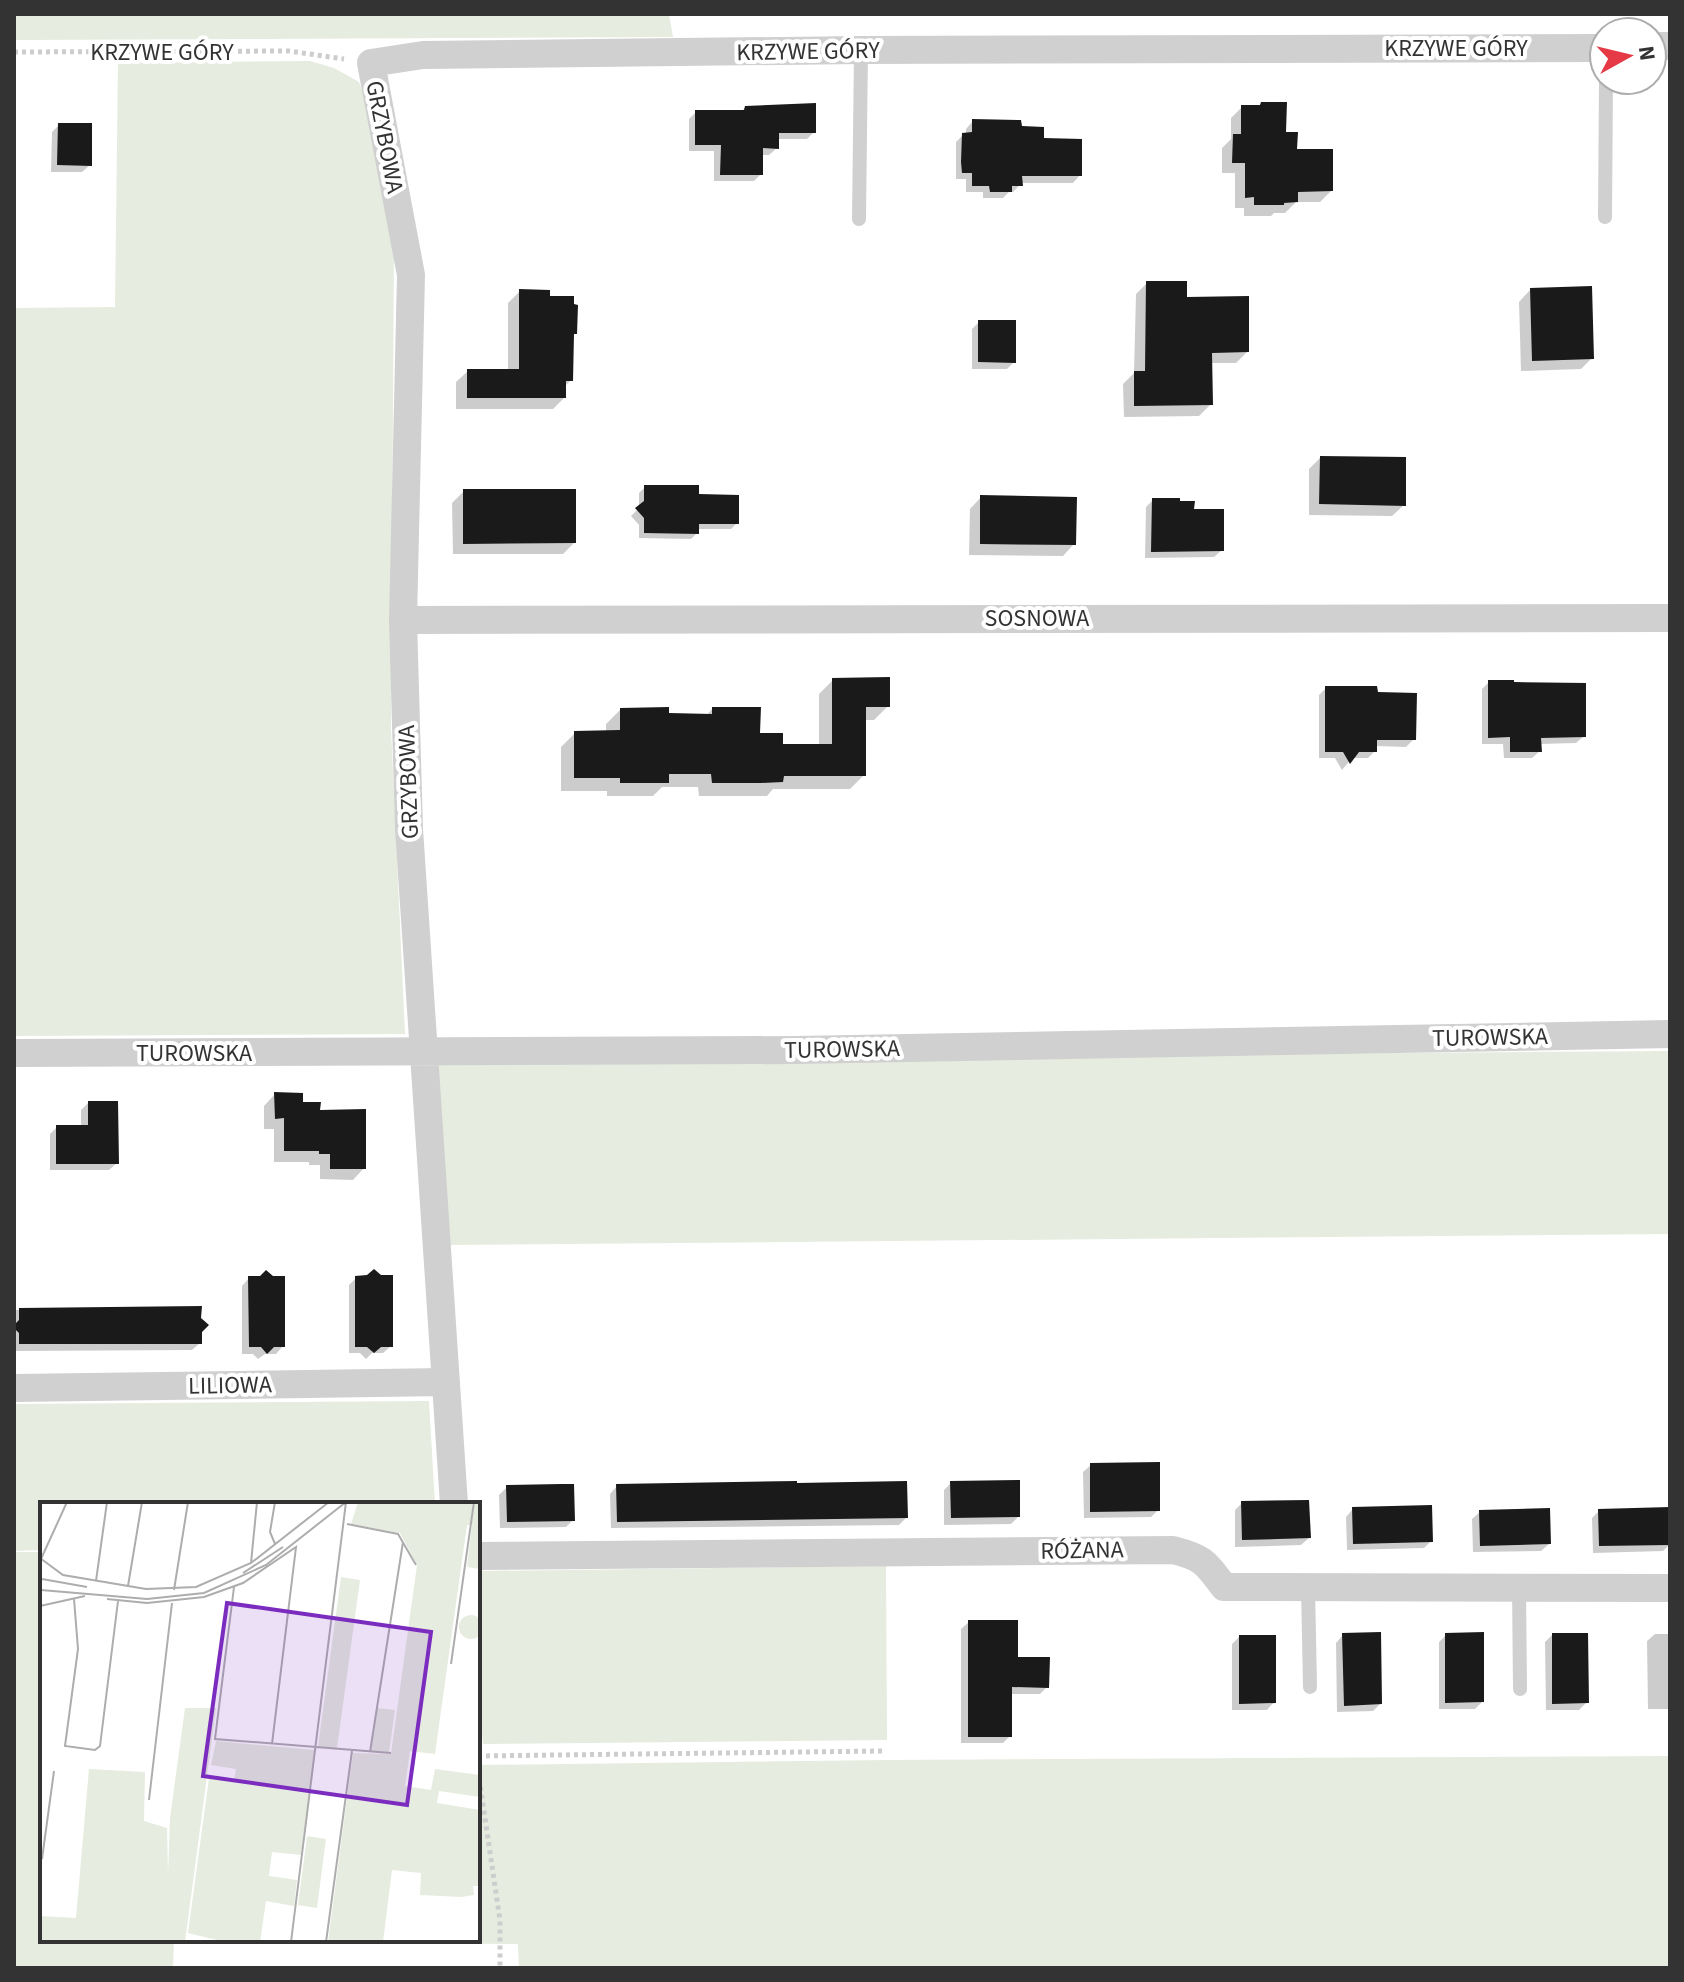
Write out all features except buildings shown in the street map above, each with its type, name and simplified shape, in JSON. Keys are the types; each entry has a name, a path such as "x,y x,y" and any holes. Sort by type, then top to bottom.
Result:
{"street":[{"name":"KRZYWE GÓRY","path":"371,63 423,55 1588,48"},
{"name":"GRZYBOWA","path":"371,63 411,275 403,620 409,829 454,1502"},
{"name":"SOSNOWA","path":"403,620 1670,618"},
{"name":"TUROWSKA","path":"14,1053 812,1050 1670,1034"},
{"name":"LILIOWA","path":"14,1388 446,1382"},
{"name":"RÓŻANA","path":"480,1556 1173,1550 1196,1556 1208,1565 1224,1587 1670,1588"}],"lane":[{"path":"859,219 861,50"},
{"path":"1605,217 1606,96"},
{"path":"1308,1587 1310,1687"},
{"path":"1519,1587 1520,1689"}],"path":[{"name":"KRZYWE GÓRY","path":"14,52 289,51 371,63"},
{"path":"480,1756 882,1751"},
{"path":"480,1785 500,1920 500,1968"}],"shaded area":[{"path":"14,14 669,14 673,37 14,40"},
{"path":"310,61 334,68 359,82 376,127 394,243 391,729 405,1034 14,1036 14,308 115,307 118,63"},
{"path":"1670,1051 1670,1234 447,1245 434,1060"},
{"path":"429,1401 435,1502 40,1502 40,1550 14,1551 14,1404"},
{"path":"14,1552 40,1552 40,1942 174,1942 173,1968 14,1968"},
{"path":"886,1566 887,1740 483,1744 480,1571"},
{"path":"1670,1756 1670,1968 519,1968 518,1944 289,1942 480,1942 480,1765"}]}
